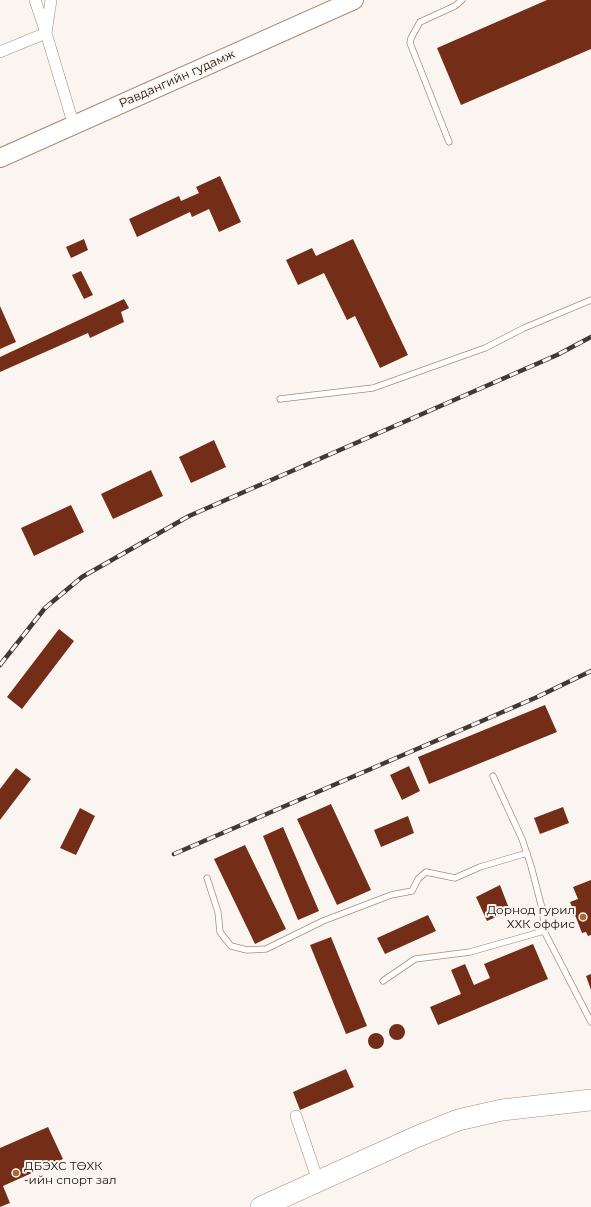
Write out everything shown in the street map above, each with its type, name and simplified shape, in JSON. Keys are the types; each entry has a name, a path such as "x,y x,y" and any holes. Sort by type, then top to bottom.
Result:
{"highway":[{"path":"261,1207 416,1137 458,1120 502,1110 591,1100"}],"main road":[{"name":"Равдангийн гудамж","path":"0,158 354,0"}],"street":[{"path":"36,0 74,126"},
{"path":"46,33 51,0"},
{"path":"0,52 46,33"},
{"path":"296,1116 318,1181"}],"lane":[{"path":"449,142 410,43 411,38 420,22 455,6 462,0"},
{"path":"280,399 373,388 485,348 524,328 591,300"},
{"path":"493,776 527,853 543,912 544,931 591,1022"},
{"path":"207,878 218,912 220,932 231,946 247,950 266,949 323,921 391,895 412,891 418,879 426,872 455,878 480,867 527,853"},
{"path":"383,981 415,959 470,952 544,931"}],"building":[{"path":"547,0 591,0 591,49 461,105 437,48"},
{"path":"220,176 241,222 219,232 209,209 192,217 190,212 137,237 129,219 179,196 181,201 199,193 196,187"},
{"path":"84,239 88,250 71,258 66,247"},
{"path":"353,239 408,355 380,368 355,316 347,320 324,273 298,285 286,260 312,248 316,256"},
{"path":"81,271 93,295 84,299 72,275"},
{"path":"124,299 129,308 121,312 124,322 90,338 88,333 0,372 0,357"},
{"path":"0,306 16,342 0,349"},
{"path":"214,440 226,467 191,483 179,457"},
{"path":"151,470 163,496 113,519 101,494"},
{"path":"71,505 84,532 34,556 21,528"},
{"path":"59,629 74,641 22,709 7,697"},
{"path":"545,705 557,732 429,784 418,757"},
{"path":"409,766 420,791 402,800 390,775"},
{"path":"16,768 31,779 0,820 0,789"},
{"path":"331,804 371,890 337,905 297,819"},
{"path":"563,807 569,823 540,834 534,818"},
{"path":"80,808 95,816 76,855 60,848"},
{"path":"408,816 414,833 381,847 374,830"},
{"path":"283,827 319,911 298,920 263,836"},
{"path":"245,845 286,929 255,944 214,859"},
{"name":"Дорнод гурил ХХК оффис","path":"591,880 591,935 588,936 586,932 582,933 570,902 578,899 573,887"},
{"path":"500,885 510,911 487,921 476,897"},
{"path":"428,915 436,931 385,954 377,938"},
{"path":"331,937 367,1026 346,1034 310,945"},
{"path":"533,944 548,979 438,1025 430,1007 461,994 451,970 465,964 474,985 490,978 484,964"},
{"path":"591,974 591,990 586,976"},
{"path":"394,1024 400,1024 405,1029 403,1038 400,1040 394,1040 389,1035 389,1029"},
{"path":"376,1033 382,1035 384,1041 382,1047 376,1049 370,1047 368,1041 370,1035"},
{"path":"346,1069 354,1087 300,1110 293,1092"},
{"name":"ДБЭХС ТӨХК -ийн спорт зал","path":"48,1127 63,1159 3,1186 10,1203 0,1207 0,1148"}],"railway":[{"path":"0,665 45,608 82,577 189,516 557,355 591,337"},
{"path":"174,854 535,698 591,671"}],"place":[{"name":"Дорнод гурил ХХК оффис","path":"583,917"},
{"name":"ДБЭХС ТӨХК -ийн спорт зал","path":"16,1173"}]}
